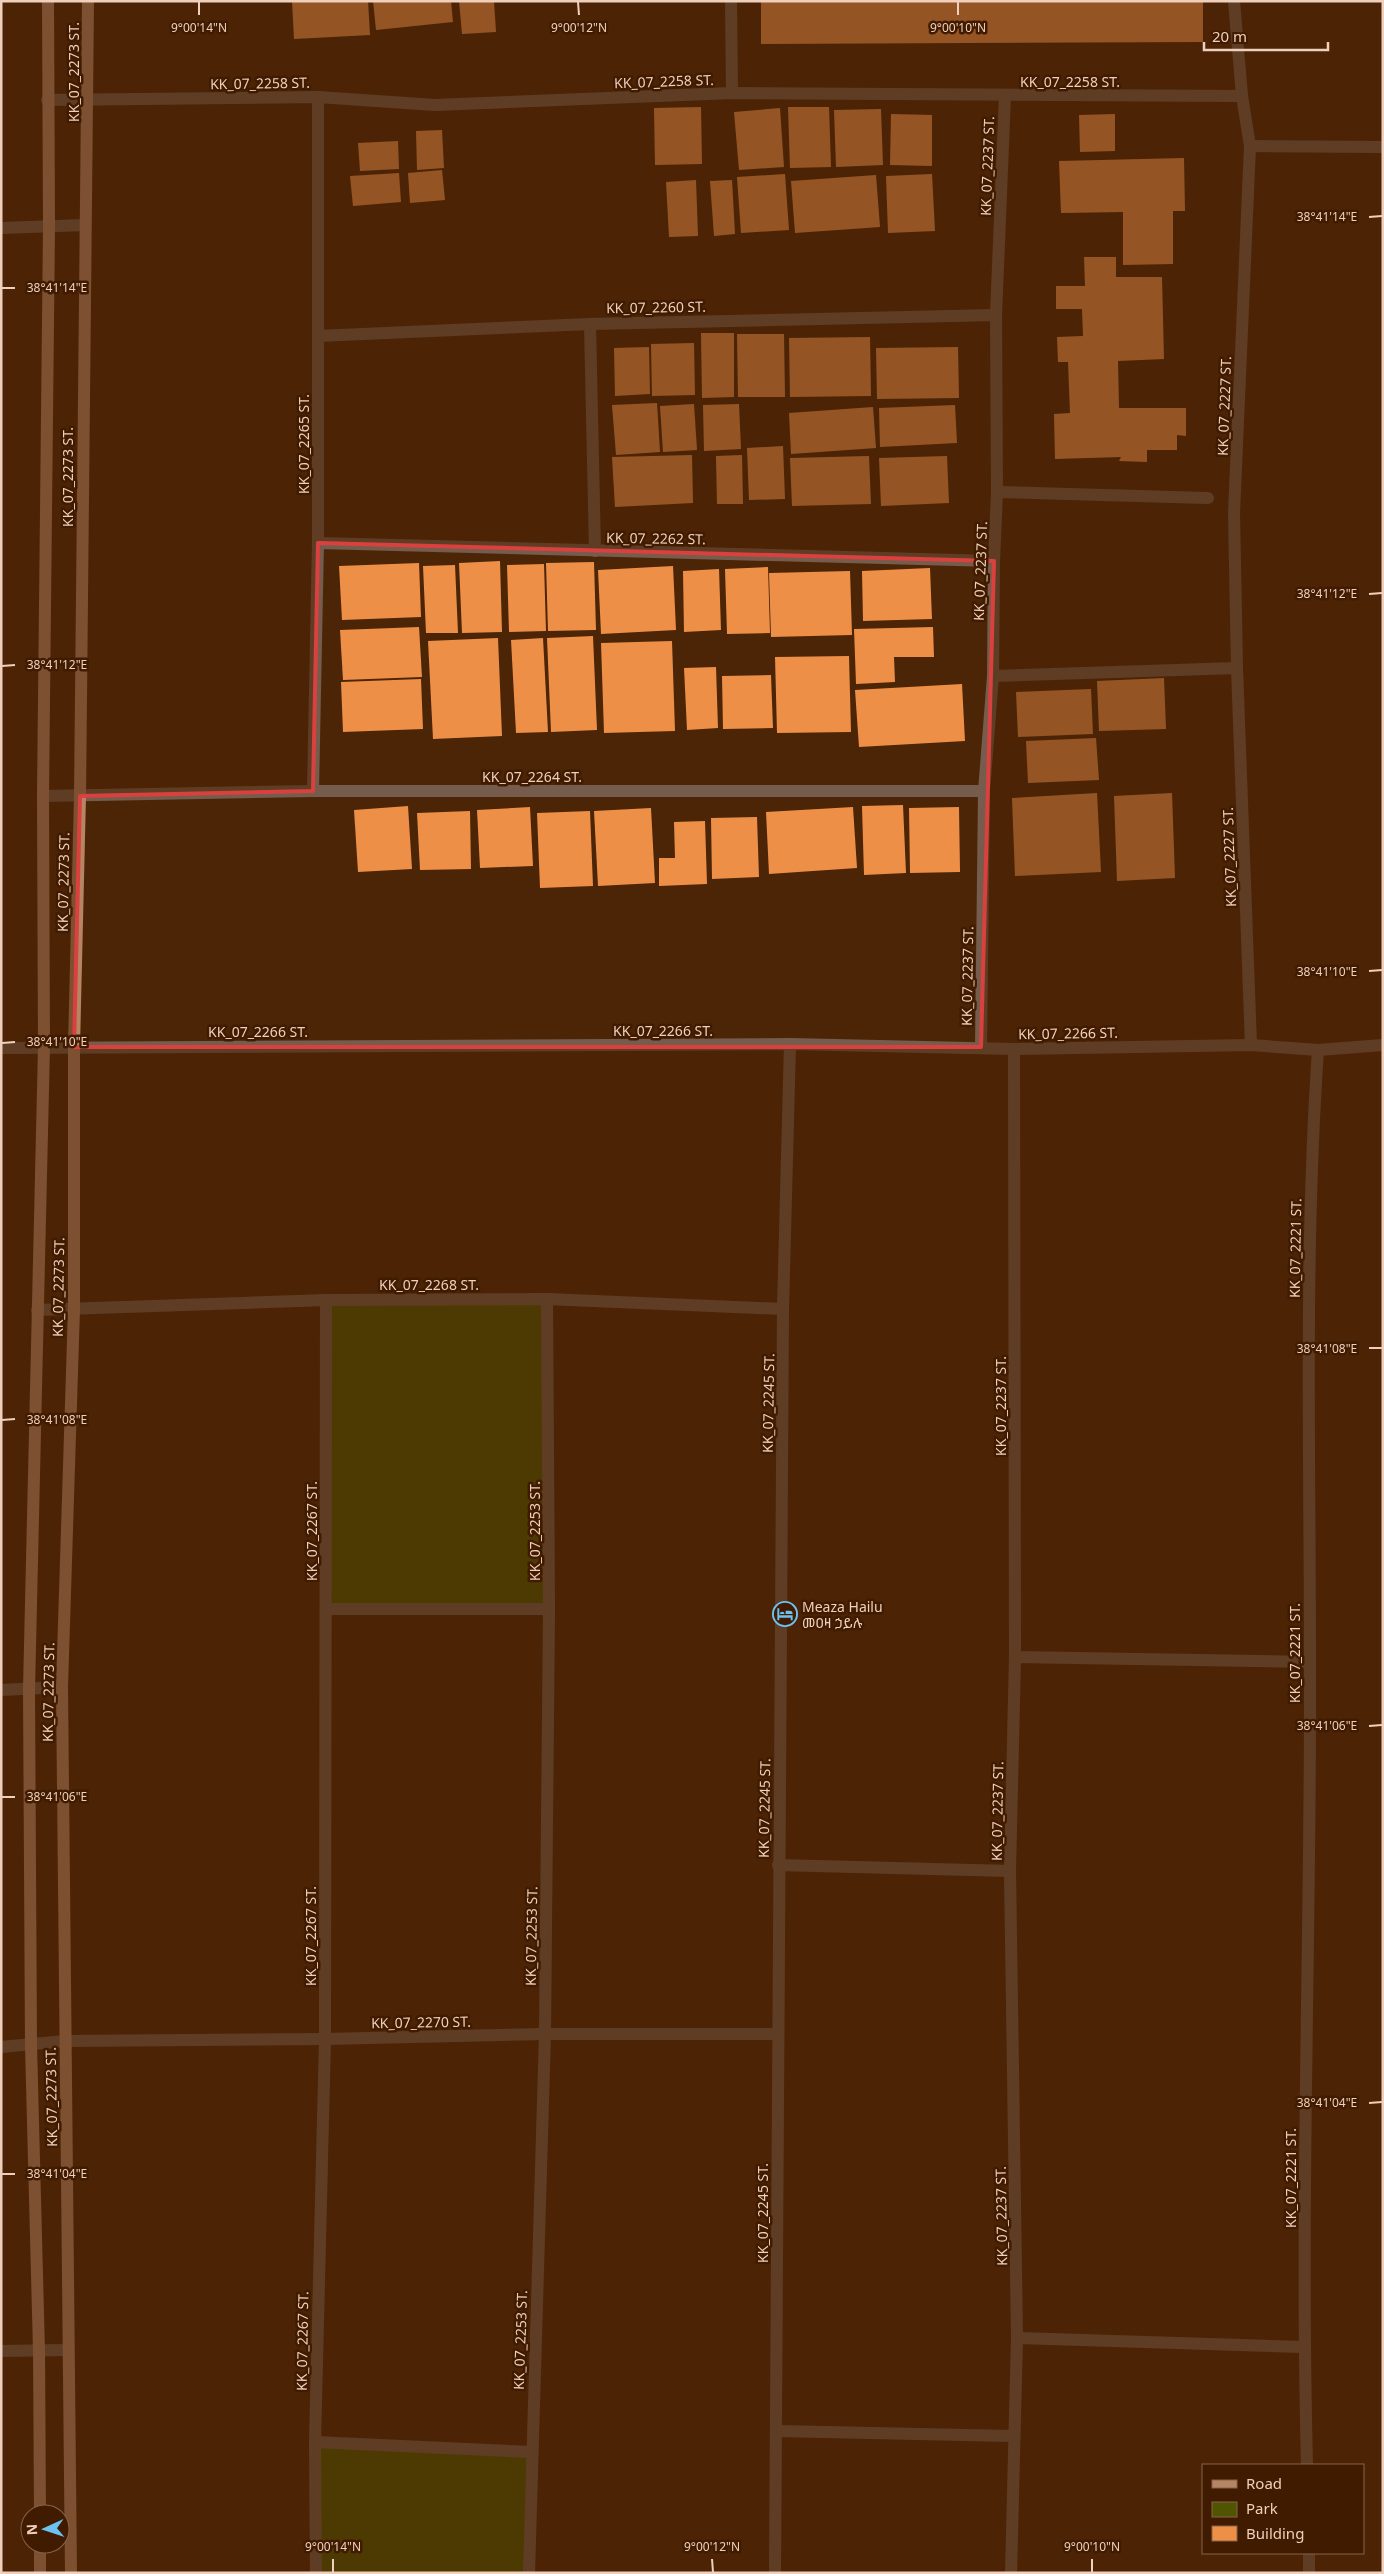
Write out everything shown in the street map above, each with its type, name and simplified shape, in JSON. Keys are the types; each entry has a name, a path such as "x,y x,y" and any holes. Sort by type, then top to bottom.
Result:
{"main road":[{"name":"KK_07_2273 ST.","path":"40,2504 39,2351 31,2045 30,1688 44,1048 43,796 49,226 48,1"},
{"name":"KK_07_2273 ST.","path":"71,2573 62,1687 74,1309 74,1047 80,796 88,1"},
{"path":"40,2554 40,2573"}],"street":[{"path":"731,1 732,93"},
{"name":"KK_07_2227 ST.","path":"1234,1 1242,96 1250,146 1234,513 1237,668 1251,1045"},
{"name":"KK_07_2258 ST.","path":"47,100 318,97 436,105 732,93 1242,96"},
{"name":"KK_07_2237 ST.","path":"981,1047 984,791 993,676 997,492 996,315 1005,96"},
{"name":"KK_07_2265 ST.","path":"313,791 318,543 318,97"},
{"path":"1250,146 1383,147"},
{"path":"1,228 85,225"},
{"name":"KK_07_2260 ST.","path":"318,336 590,324 996,315"},
{"path":"590,324 595,551"},
{"path":"997,492 1208,498"},
{"name":"KK_07_2262 ST.","path":"318,543 994,561"},
{"path":"993,676 1237,668"},
{"name":"KK_07_2264 ST.","path":"43,796 313,791 984,791"},
{"name":"KK_07_2266 ST.","path":"1,1048 790,1044 1014,1049 1251,1045 1318,1050 1383,1045"},
{"name":"KK_07_2245 ST.","path":"775,2573 783,1309 790,1044"},
{"name":"KK_07_2237 ST.","path":"1010,2573 1017,2338 1010,1871 1016,1657 1014,1049"},
{"name":"KK_07_2221 ST.","path":"1307,2464 1304,2347 1310,1662 1307,1436 1311,1153 1318,1050"},
{"name":"KK_07_2268 ST.","path":"37,1310 326,1300 546,1299 783,1309"},
{"name":"KK_07_2253 ST.","path":"529,2573 545,2034 549,1609 546,1299"},
{"name":"KK_07_2267 ST.","path":"316,2573 315,2442 325,2039 326,1300"},
{"path":"326,1609 549,1609"},
{"path":"1016,1657 1310,1662"},
{"path":"1,1690 62,1687"},
{"path":"778,1865 1010,1871"},
{"name":"KK_07_2270 ST.","path":"1,2047 65,2041 325,2039 545,2034 777,2034"},
{"path":"1017,2338 1304,2347"},
{"path":"1,2351 68,2350"},
{"path":"777,2431 1013,2436"},
{"path":"315,2442 532,2452"},
{"path":"1309,2554 1309,2573"}],"highlighted area":[{"path":"318,543 994,561 981,1047 74,1047 80,796 313,791"}],"green space":[{"path":"547,1299 549,1609 326,1609 326,1300"},
{"path":"315,2442 532,2452 529,2573 316,2573"}],"building":[{"path":"292,1 368,1 370,35 294,39"},
{"path":"373,1 451,1 453,22 376,30"},
{"path":"459,1 494,1 496,32 462,34"},
{"path":"761,1 1203,1 1203,42 761,44"},
{"path":"701,107 702,164 655,165 654,108"},
{"path":"788,107 829,107 831,167 790,168"},
{"path":"780,108 784,167 739,170 734,112"},
{"path":"881,109 883,165 836,167 834,110"},
{"path":"891,114 932,115 932,166 890,165"},
{"path":"1115,114 1115,151 1080,152 1079,115"},
{"path":"442,130 444,168 417,170 416,131"},
{"path":"398,141 399,169 360,171 358,143"},
{"path":"1184,158 1185,211 1173,211 1173,264 1123,265 1123,212 1061,213 1059,161"},
{"path":"442,170 445,200 410,203 408,173"},
{"path":"399,173 401,202 353,206 350,176"},
{"path":"785,174 789,230 741,233 737,177"},
{"path":"932,174 935,231 888,233 886,176"},
{"path":"876,175 880,227 795,233 791,181"},
{"path":"696,180 698,236 669,237 666,182"},
{"path":"732,180 735,234 714,236 710,181"},
{"path":"1084,257 1116,257 1116,277 1162,277 1164,359 1118,361 1119,408 1186,408 1186,436 1177,435 1177,450 1147,450 1147,462 1119,461 1121,457 1055,459 1054,414 1070,413 1068,362 1058,362 1057,337 1083,336 1082,309 1056,309 1056,286 1085,286"},
{"path":"701,333 734,333 734,397 702,398"},
{"path":"737,334 784,334 785,397 738,397"},
{"path":"870,337 871,396 790,397 789,338"},
{"path":"694,343 695,395 652,396 651,344"},
{"path":"649,347 650,394 615,396 614,348"},
{"path":"958,347 959,398 877,399 876,348"},
{"path":"657,403 660,452 616,455 612,405"},
{"path":"694,404 697,450 663,452 660,406"},
{"path":"739,404 741,449 704,451 703,405"},
{"path":"955,405 957,443 880,447 879,408"},
{"path":"873,407 876,448 791,454 789,413"},
{"path":"783,446 785,499 749,500 747,448"},
{"path":"692,455 693,503 615,507 612,457"},
{"path":"742,455 743,504 717,504 716,456"},
{"path":"869,456 871,504 792,506 790,458"},
{"path":"947,456 949,503 881,506 879,458"},
{"path":"500,561 502,632 462,633 459,563"},
{"path":"594,562 596,630 548,631 546,563"},
{"path":"419,563 421,617 342,620 339,566"},
{"path":"544,564 546,631 509,632 507,565"},
{"path":"455,565 458,633 426,633 423,566"},
{"path":"673,566 676,630 601,634 598,570"},
{"path":"768,567 770,633 727,634 725,569"},
{"path":"930,568 932,619 863,621 862,571"},
{"path":"719,569 721,630 684,632 683,571"},
{"path":"850,571 852,635 771,637 769,573"},
{"path":"419,627 422,677 343,680 340,630"},
{"path":"933,627 934,657 894,657 895,682 856,684 854,629"},
{"path":"593,636 597,730 551,732 547,638"},
{"path":"498,638 502,736 433,739 428,641"},
{"path":"543,638 548,732 516,733 511,640"},
{"path":"672,641 675,731 604,733 601,643"},
{"path":"849,656 851,732 777,733 775,657"},
{"path":"716,667 718,728 687,730 684,668"},
{"path":"771,675 773,728 723,729 722,676"},
{"path":"1164,678 1166,729 1099,731 1097,681"},
{"path":"421,679 423,729 343,732 341,682"},
{"path":"962,684 965,741 859,747 855,690"},
{"path":"1091,689 1093,734 1018,737 1016,692"},
{"path":"1096,738 1099,780 1028,783 1026,741"},
{"path":"1097,793 1101,872 1015,876 1012,798"},
{"path":"1172,793 1175,878 1117,881 1114,796"},
{"path":"903,805 906,873 864,875 862,806"},
{"path":"408,806 412,869 358,872 354,810"},
{"path":"530,807 533,866 480,868 477,810"},
{"path":"853,807 857,868 769,874 766,812"},
{"path":"959,807 960,872 910,873 909,808"},
{"path":"651,808 655,883 598,886 594,811"},
{"path":"470,811 471,869 420,870 417,813"},
{"path":"590,811 593,886 540,888 537,813"},
{"path":"757,817 759,877 712,879 711,818"},
{"path":"705,821 707,884 659,886 659,858 675,858 674,822"}],"place":[{"name":"Meaza Hailu መዐዛ ኃይሉ","path":"785,1614"}]}
